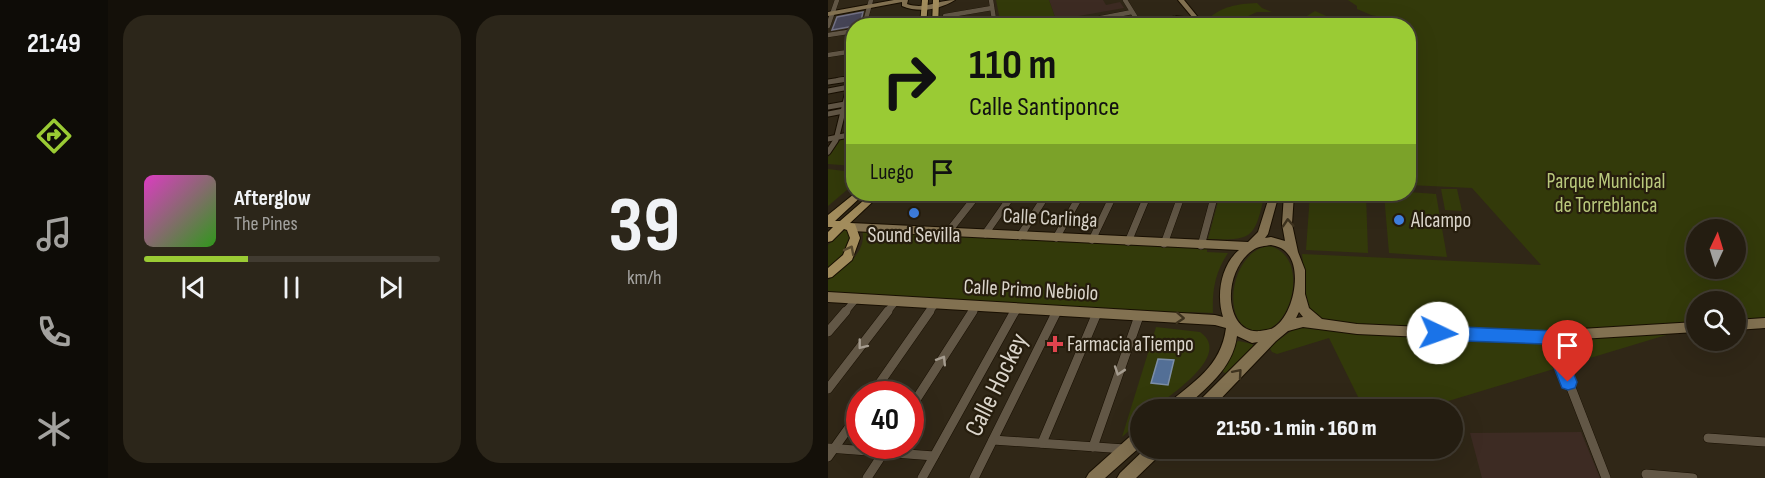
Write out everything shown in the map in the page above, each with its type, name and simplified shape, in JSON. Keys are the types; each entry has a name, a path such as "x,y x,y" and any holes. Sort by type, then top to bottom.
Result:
{"main road":[{"path":"923,18 925,0"},
{"path":"828,222 851,201"},
{"path":"828,238 846,226 869,201"},
{"path":"828,222 846,226 855,238 854,247 843,262 828,274"}],"street":[{"path":"866,18 871,0"},
{"path":"830,14 905,2 922,9 951,0"},
{"path":"991,0 994,18"},
{"path":"1125,0 1136,18"},
{"path":"1181,0 1196,18"},
{"path":"828,3 837,1"},
{"path":"828,26 830,14 837,1"},
{"path":"1175,18 1187,10 1187,7"},
{"path":"945,16 992,8"},
{"path":"1101,18 1132,12"},
{"path":"828,36 846,33"},
{"path":"828,55 846,52"},
{"path":"828,82 846,79"},
{"path":"828,91 846,88"},
{"path":"828,152 837,137 846,100"},
{"path":"828,107 845,104"},
{"path":"828,114 846,110"},
{"path":"828,139 846,135"},
{"path":"948,232 972,201"},
{"path":"985,234 1008,201"},
{"path":"1020,236 1042,201"},
{"path":"1056,238 1077,201"},
{"path":"1092,240 1111,201"},
{"path":"1128,242 1145,201"},
{"path":"1164,244 1179,201"},
{"path":"1201,246 1213,201"},
{"path":"1183,399 1217,369 1226,357 1231,342 1231,325 1226,306 1225,289 1233,265 1263,234 1272,201"},
{"path":"1289,201 1287,224 1293,252 1299,266 1303,310 1308,317 1321,324"},
{"name":"Calle Carlinga","path":"846,226 1201,246 1250,245"},
{"path":"1250,245 1277,242 1293,252"},
{"path":"1212,399 1264,343 1280,330 1294,312 1300,293"},
{"name":"Calle Primo Nebiolo","path":"828,297 1215,320 1231,325"},
{"path":"828,332 856,299"},
{"path":"828,389 896,301"},
{"path":"881,381 936,303"},
{"path":"924,388 976,306"},
{"path":"922,478 1017,308"},
{"name":"Calle Hockey","path":"974,478 1057,311"},
{"path":"1042,443 1097,313"},
{"path":"1093,447 1138,316"},
{"path":"1231,325 1243,335 1251,338 1259,338 1303,322 1357,329 1531,338 1686,328"},
{"path":"1746,324 1765,323"},
{"path":"1551,336 1606,478"},
{"path":"830,451 846,430"},
{"path":"1708,438 1765,443"},
{"path":"993,440 1126,449"},
{"path":"1094,478 1130,446"},
{"path":"830,451 846,450"},
{"path":"924,455 934,456"},
{"path":"867,478 879,459"},
{"path":"1125,478 1145,459"},
{"path":"1647,476 1694,478"}],"shaded area":[{"path":"1049,0 1103,0 1106,5 1120,2 1124,8 1067,18 1055,18"},
{"path":"1581,432 1600,478 1482,478 1470,433"}],"green space":[{"path":"996,0 1049,0 1055,18 1000,18"},
{"name":"Parque Municipal de Torreblanca","path":"1348,0 1765,0 1765,319 1746,320 1746,291 1686,291 1686,329 1455,399 1359,399 1329,338 1277,354 1272,352 1269,347 1312,316 1304,298 1302,254 1541,265 1472,188 1416,185 1416,18 1386,18 1357,9 1357,6"},
{"path":"1257,3 1272,12 1257,12 1246,18 1210,18 1218,12 1243,4"},
{"path":"1315,11 1331,18 1304,18"},
{"path":"846,138 846,165 828,164 828,157 841,139"},
{"path":"828,169 846,171 846,191 828,206"},
{"path":"1441,189 1457,189 1462,211 1445,210"},
{"path":"1416,193 1436,194 1447,257 1389,253 1385,201 1416,201"},
{"path":"1218,201 1263,201 1255,228 1250,233 1235,239 1208,239"},
{"path":"1310,201 1366,201 1368,253 1306,250"},
{"path":"846,229 851,235 848,253 828,272 828,245"},
{"path":"862,230 1207,248 1207,252 1228,253 1215,282 1213,313 1190,312 1189,316 828,294 828,280 858,253 863,238"},
{"path":"1269,246 1283,253 1291,265 1293,281 1291,297 1285,313 1276,324 1263,331 1249,329 1240,322 1235,312 1233,299 1235,285 1246,259 1256,250"},
{"path":"1156,327 1200,332 1208,341 1209,352 1196,374 1165,399 1134,399"},
{"path":"1236,342 1252,344 1254,347 1230,377 1221,370 1228,362"},
{"path":"1130,411 1130,430 1122,437"}],"water":[{"path":"1158,359 1174,360 1168,385 1151,383"}],"building":[{"path":"863,12 862,18 846,18 846,28 832,30 837,17"}],"place":[{"name":"Sound Sevilla","path":"914,213"},
{"name":"Alcampo","path":"1399,220"},
{"name":"Farmacia aTiempo","path":"1055,344"}],"route":[{"path":"1438,333 1531,338 1551,336 1568,382"}]}
